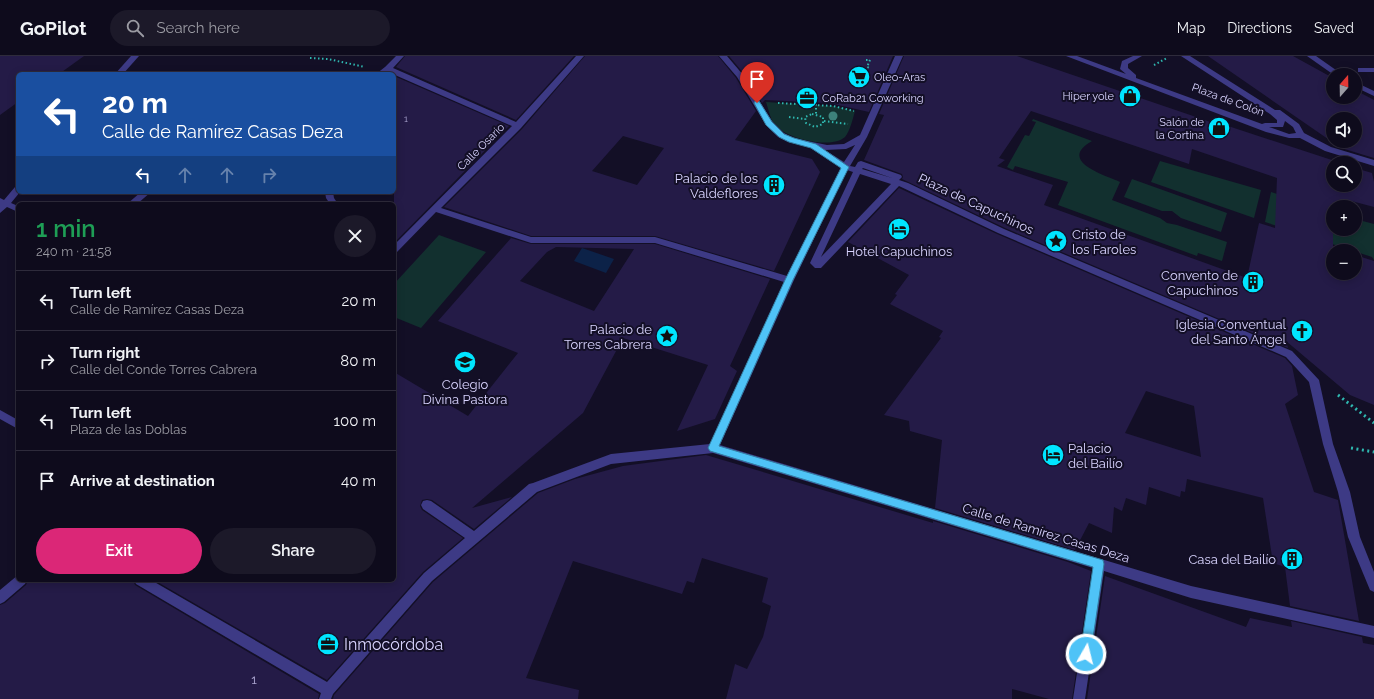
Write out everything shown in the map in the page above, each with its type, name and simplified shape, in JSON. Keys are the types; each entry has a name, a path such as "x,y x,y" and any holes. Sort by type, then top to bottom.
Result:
{"street":[{"path":"121,72 135,56"},
{"path":"384,72 400,56"},
{"name":"Calle Osario","path":"398,240 435,209 518,126 556,86 580,56"},
{"path":"723,56 740,76 774,130 791,140 827,148 846,146 862,137"},
{"path":"143,582 327,694 428,577 472,537 533,488 611,459 713,448 789,280 845,167 862,137 899,56"},
{"name":"Plaza de Colón","path":"1070,56 1269,130 1289,136 1300,135 1328,149 1374,164"},
{"name":"Plaza de Colón","path":"1138,56 1125,63 1124,69 1130,75 1260,124 1275,126 1281,123 1280,118 1273,112 1185,56"},
{"name":"Plaza de Colón","path":"1191,56 1282,115 1296,126 1300,135"},
{"path":"1311,56 1329,68"},
{"path":"1362,70 1374,70"},
{"path":"396,77 518,126"},
{"path":"1362,88 1374,94"},
{"name":"Plaza de Capuchinos","path":"813,146 845,167 858,171 861,164 898,177 894,181 1002,231 1289,354 1314,380"},
{"path":"858,171 814,263 818,266 895,185 894,181"},
{"path":"0,210 3,202 16,191"},
{"path":"134,202 144,194"},
{"path":"3,202 16,208"},
{"path":"435,209 531,240 655,240 789,280"},
{"path":"1314,380 1328,444 1344,492 1354,537 1374,586"},
{"path":"0,414 16,424"},
{"name":"Calle de Ramírez Casas Deza","path":"713,448 1191,592 1374,632"},
{"path":"426,505 472,537"},
{"path":"1079,699 1099,564"},
{"path":"0,598 19,582"}],"path":[{"path":"1143,80 1156,63 1172,56"},
{"path":"310,58 328,59 384,72"},
{"path":"866,60 870,60 867,67 870,68"},
{"path":"776,103 816,104 855,111"},
{"path":"816,104 816,114"},
{"path":"800,118 805,118 816,114 822,117 824,121 850,125"},
{"path":"805,118 806,123 815,126 823,124 824,121"},
{"path":"1314,380 1334,392 1374,423"}],"green space":[{"path":"766,102 833,106 855,111 850,128 845,137 838,141 819,142 796,137 778,128 773,123"},
{"path":"1033,119 1092,141 1082,148 1079,155 1081,161 1095,171 1120,182 1112,200 1160,218 1167,223 1227,242 1222,261 1198,253 1197,256 1058,205 1068,182 1015,166 1013,170 1007,167 1025,135 1029,136 1036,122 1032,121"},
{"path":"1160,161 1261,190 1254,218 1151,182"},
{"path":"1132,179 1227,213 1221,232 1181,218 1172,211 1162,211 1124,197"},
{"path":"1271,192 1326,210 1326,236 1362,236 1362,221 1374,224 1374,260 1372,257 1362,254 1362,244 1332,244 1265,222"},
{"path":"439,235 486,252 421,328 396,318 396,282"}],"water":[{"path":"582,248 614,259 606,273 574,261"}],"building":[{"path":"0,56 84,56 62,72 16,72 16,103 0,115"},
{"path":"405,56 574,56 516,120 396,67"},
{"path":"585,56 718,56 736,78 756,111 735,140 812,159 820,172 774,271 655,236 531,236 444,207 522,129","holes":["623,136 664,148 637,185 592,171"]},
{"path":"729,56 893,56 869,112 829,103 765,100 762,103 745,75"},
{"path":"904,56 1017,56 1224,127 1225,125 1326,158 1326,192 1362,192 1362,170 1372,173 1374,182 1374,207 1362,204 1362,200 1326,200 1326,236 1333,236 1333,244 1326,244 1326,280 1362,280 1362,257 1374,261 1374,405 1350,395 1286,341 1288,348 1005,228 902,179 902,174 864,160 884,115 879,114","holes":["1031,111 1189,164 1192,149 1277,178 1275,228 1259,223 1247,278 1044,205 1053,185 997,166 1005,160 999,158"]},
{"path":"1208,56 1293,56 1326,74 1326,104 1362,104 1362,94 1374,100 1374,158 1341,148 1362,148 1362,112 1326,112 1326,138"},
{"path":"396,77 509,126 396,241 396,202 394,202 394,194 396,194"},
{"path":"899,188 997,234 1285,358 1292,366 1298,395 1285,404 1314,492 1338,500 1359,621 1290,606 1285,567 1273,563 1263,498 1187,479 1185,492 1181,491 1180,497 1149,487 1146,505 1126,498 1122,511 1114,507 1112,533 1089,523 1075,550 935,508 942,440 910,431 909,421 884,415 941,338 939,337 943,331 890,304 897,295 895,294 909,275 848,242","holes":["1146,391 1194,406 1201,457 1125,433"]},
{"path":"511,238 531,244 655,244 770,279 730,366 737,371 715,419 677,431 708,365 623,338 583,413 472,508 512,497 474,529 432,500 422,500 420,506 422,510 463,538 423,572 327,680 157,582 396,582 396,373 468,416 518,353 438,321","holes":["556,247 634,249 594,311 520,281 547,252"]},
{"path":"706,455 933,523 933,521 1068,562 1091,571 1072,699 1049,699 1012,689 1012,699 726,699 735,664 747,669 763,637 771,606 762,602 768,578 702,558 694,583 687,581 682,594 573,561 526,678 579,690 578,699 333,699 334,695 433,582 538,493 575,479 623,466"},
{"path":"1105,576 1246,627 1250,618 1292,627 1291,621 1362,637 1363,643 1374,645 1374,699 1087,699"},
{"path":"27,582 134,582 135,585 319,694 318,699 0,699 0,605 5,603 26,585"}],"place":[{"name":"Oleo-Aras","path":"859,77"},
{"name":"Hiper yole","path":"1130,96"},
{"name":"CoRab21 Coworking","path":"807,98"},
{"name":"Salón de la Cortina","path":"1219,128"},
{"name":"Palacio de los Valdeflores","path":"774,185"},
{"name":"Hotel Capuchinos","path":"899,229"},
{"name":"Cristo de los Faroles","path":"1056,241"},
{"name":"Convento de Capuchinos","path":"1253,282"},
{"name":"Iglesia Conventual del Santo Ángel","path":"1302,331"},
{"name":"Palacio de Torres Cabrera","path":"667,336"},
{"name":"Colegio Divina Pastora","path":"465,362"},
{"name":"Palacio del Bailío","path":"1053,455"},
{"name":"Casa del Bailío","path":"1292,559"},
{"name":"Inmocórdoba","path":"328,644"}],"route":[{"path":"757,103 774,130 791,140 813,146 845,167 789,280 713,448 1099,564 1086,654"}]}
